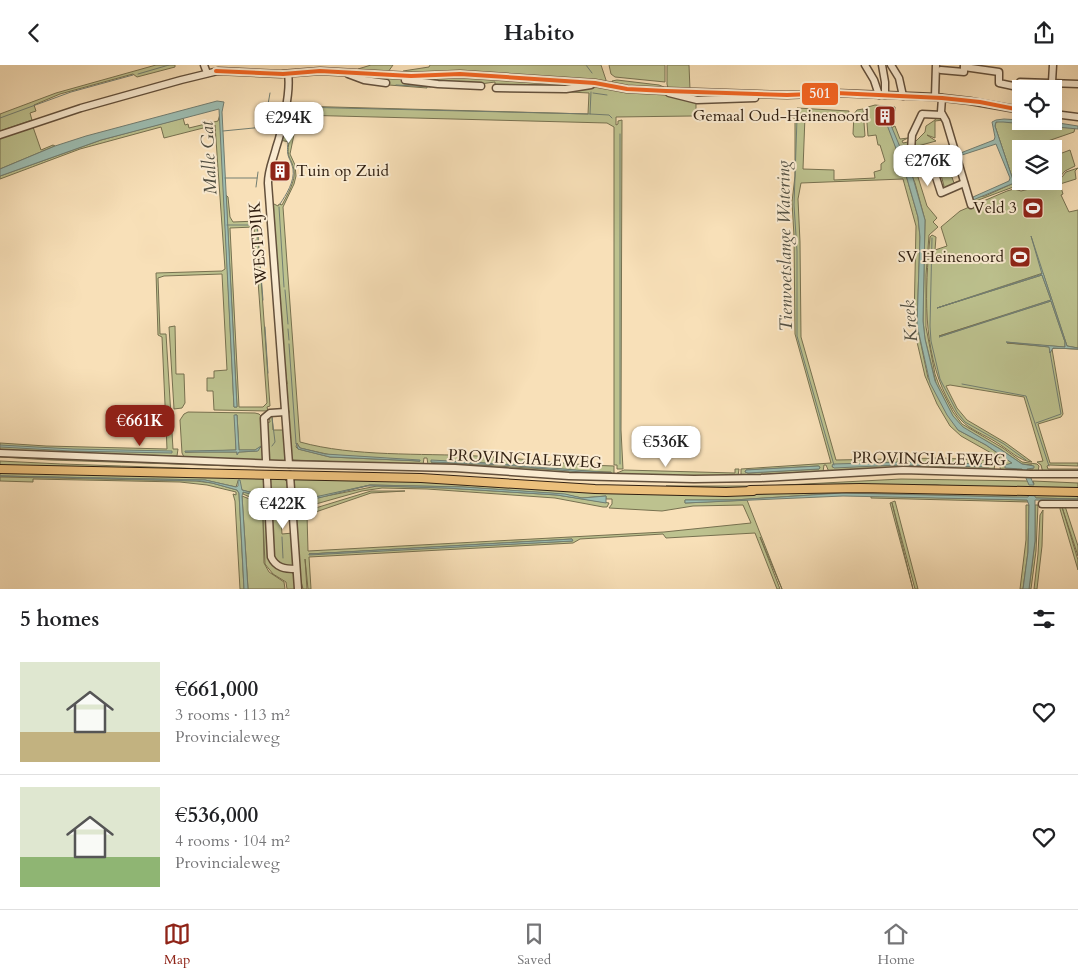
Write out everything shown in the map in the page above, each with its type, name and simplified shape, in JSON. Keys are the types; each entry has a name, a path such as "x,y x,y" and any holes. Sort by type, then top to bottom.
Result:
{"main road":[{"name":"PROVINCIALEWEG","path":"0,469 430,479 578,487 753,491 860,488 1078,492"}],"street":[{"path":"204,65 207,73"},
{"path":"865,65 882,92"},
{"path":"882,65 882,92"},
{"path":"892,65 899,78 903,96"},
{"path":"935,97 936,65"},
{"path":"1052,80 1053,65"},
{"path":"942,70 964,72 964,66 989,68 999,72 998,83 1012,86"},
{"path":"0,135 78,109 207,73 224,71 288,74 315,71 423,76 460,74 595,83 628,89 778,95 882,92 903,96 970,101 1012,108"},
{"path":"345,72 360,79 386,83"},
{"name":"WESTDIJK","path":"288,74 289,84 284,117 268,179 289,464"},
{"path":"395,75 404,79 436,84 481,86"},
{"path":"496,88 573,89 595,83"},
{"path":"1062,83 1078,84"},
{"path":"666,91 673,96 697,100 736,100 778,95"},
{"path":"942,98 942,115 946,121 971,205"},
{"path":"911,151 911,137 922,114 942,115"},
{"path":"1062,115 1078,117"},
{"path":"957,161 936,171 935,174 941,193 964,183"},
{"path":"266,460 264,417 270,413 285,412"},
{"name":"PROVINCIALEWEG","path":"0,453 455,468 569,476 694,479 767,478 894,470 1031,475 1078,474"},
{"path":"290,475 298,589"},
{"path":"267,479 271,557 280,567 296,569"},
{"path":"1042,503 1078,504"}],"green space":[{"path":"156,65 175,65 175,67 137,77 133,74 60,94 34,105 36,111 30,113 32,120 0,131 0,114 56,93"},
{"path":"371,65 393,65 388,72 358,72 358,69"},
{"path":"430,65 601,65 606,80 605,82 403,74 403,71 429,67"},
{"path":"609,65 665,65 665,82 615,77 611,74"},
{"path":"667,65 689,65 690,90 668,88"},
{"path":"352,76 394,77 427,84 427,88 389,85 389,83"},
{"path":"458,76 588,85 576,87 495,87 495,82 480,84 408,79"},
{"path":"617,80 664,87 663,89 632,88 613,84 612,81"},
{"path":"597,85 666,94 694,101 696,104 696,113 692,116 616,117 616,125 618,121 622,120 621,430 623,469 617,469 617,465 614,465 614,127 607,123 298,115 290,154 295,165 296,176 283,207 300,442 321,447 365,452 477,456 614,466 612,476 428,465 427,458 424,458 423,465 293,460 291,457 285,385 287,384 285,367 283,367 272,203 278,206 279,204 282,205 294,179 293,165 288,155 289,142 280,140 285,119 293,120 296,106 588,114 589,93 570,92 570,90","holes":["297,443 300,448 331,455 420,461 330,457 298,449 296,447","450,461 611,472 611,473 431,462"]},
{"path":"875,105 895,107 895,111 887,114 880,106 884,122 887,123 906,175 918,217 920,237 917,325 928,378 958,430 986,445 1012,463 1007,465 1006,468 1022,469 1024,472 1001,472 999,462 995,462 994,471 829,472 826,465 824,465 823,472 741,475 741,469 831,463 795,334 792,202 795,176 795,119 791,116 797,117 797,108 849,111 848,117 805,116 803,169 834,170 834,180 875,178 874,172 881,170 881,164 885,161 876,135 868,136 866,110 868,107","holes":["903,179 916,226 914,322 925,376 937,404 950,426 961,436 1000,458 1000,461 941,458 836,460 801,337 798,199 801,183","903,462 989,464 989,467 899,465 832,467 833,465","818,466 820,467 819,469 748,473 745,472 746,470"]},
{"path":"863,109 865,136 855,137 853,134 854,114 857,110"},
{"path":"220,114 234,407 237,407 226,195 228,197 230,217 233,222 257,221 270,406 267,407 268,411 214,410 213,391 207,391 207,378 214,378 214,371 227,370 222,274 164,276 158,278 160,334 166,334 173,449 178,449 177,456 0,451 0,443 167,449 162,337 158,335 156,273 222,271 225,269 215,125 164,138 161,127 80,149 0,179 0,176 101,140 183,118 185,125 188,124 189,128 218,121","holes":["254,227 267,403 263,407 239,407 230,228"]},
{"path":"937,116 943,118 943,120 935,121 935,138 927,135 936,141 914,147 913,144 925,132 926,126 935,120"},
{"path":"996,122 1012,122 1012,130 1062,130 1062,127 1075,128 1074,132 1051,140 1012,140 1012,177 995,126"},
{"path":"895,126 900,139 908,138 902,141 903,143 908,142 908,150 914,155 923,153 925,161 940,157 939,149 951,146 954,158 954,160 935,170 928,170 917,174 927,206 937,218 933,222 938,227 929,235 926,275 926,327 939,385 953,412 962,424 1003,448 1022,462 1037,464 1039,466 1038,472 1029,472 1027,469 1033,469 1032,465 1022,464 963,428 953,417 936,383 925,339 923,321 925,220 915,183 891,128"},
{"path":"33,127 41,150 53,145 55,146 0,169 0,137"},
{"path":"1070,150 1075,166 1062,174 1062,153"},
{"path":"955,163 956,166 949,169 954,183 961,182 943,190 941,187 944,186 941,175 938,176 938,172 946,170"},
{"path":"1078,168 1075,171 1076,179 1062,183 1062,177 1066,172"},
{"path":"1012,184 1012,187 973,202 970,198 985,196"},
{"path":"1062,190 1063,194 1061,195 1069,212 1078,210 1078,348 1067,346 1043,273 937,308 1042,275 1051,300 939,336 1051,301 1065,347 1007,343 1050,347 1050,353 1051,349 1055,348 1052,349 1063,414 1061,417 1038,424 1050,463 1078,463 1078,466 1049,465 1047,466 1048,469 1078,469 1078,472 1043,473 1041,465 1037,462 1043,461 1024,397 950,385 946,386 957,408 967,420 1006,443 1032,462 1018,457 969,427 955,412 939,379 929,339 927,278 930,237 932,235 936,237 935,250 947,246 941,227 960,211 1007,191"},
{"path":"175,326 176,374 184,374 185,403 182,408 174,409 169,327"},
{"path":"188,412 259,414 262,417 263,461 184,457 182,453 180,420","holes":["235,415 237,415 239,450 255,450 261,447 257,451 239,452 237,454 237,452 185,452 236,450"]},
{"path":"272,415 273,430 283,430 286,458 282,462 269,462 266,423 270,422 269,416"},
{"path":"0,454 48,459 264,465 264,467 51,460 0,457"},
{"path":"0,461 182,468 243,471 0,467"},
{"path":"735,469 739,469 738,476 618,475 617,473 624,470 735,473"},
{"path":"0,471 265,478 267,509 260,511 254,499 243,494 243,492 259,496 264,508 261,495 242,490 238,481 236,487 205,480 0,476"},
{"path":"0,477 196,481 237,490 239,493 244,589 240,589 233,494 236,495 236,492 207,485 180,482 33,479 33,482 0,481"},
{"path":"269,478 283,478 288,483 290,508 287,505 280,506 282,534 293,533 294,563 291,566 280,565 273,555"},
{"path":"295,479 397,480 726,496 816,491 1078,494 1078,499 842,493 734,500 685,500 685,503 747,500 782,589 760,537 780,589 777,589 755,533 666,538 663,534 580,539 573,543 309,557 311,589 308,589 305,559 307,589 303,589 299,574 296,514 371,491 405,491 371,493 307,515 308,551 664,532 751,523 743,505 693,506 662,511 609,508 612,504 612,499 606,499 606,496 582,498 562,494 463,487 370,485 301,501 377,486 557,495 609,503 607,507 603,507 555,498 427,489 382,488 362,491 298,509 295,508 292,481","holes":["572,539 572,541 316,554"]},
{"path":"901,479 1028,481 1029,484 1034,484 1033,481 1078,483 1078,489 970,488 936,485 746,488 666,486 766,486"},
{"path":"242,496 252,500 257,513 267,517 270,560 294,574 297,589 287,589 286,582 273,574 265,564 263,519 264,563 269,572 284,582 285,589 248,589"},
{"path":"871,496 1027,500 1029,502 871,498"},
{"path":"895,501 918,589 915,589 892,503 913,589 890,503"},
{"path":"1026,505 1029,505 1028,552 1023,589 1020,589 1026,540"},
{"path":"1035,505 1038,505 1036,551 1031,589 1029,589 1035,541"},
{"path":"1065,506 1078,546 1078,556 1062,507 1078,560 1078,570 1060,509 1060,507"},
{"path":"1043,510 1042,546 1037,589 1034,589 1040,515"}],"water":[{"path":"217,101 224,102 222,112 237,407 234,407 219,109 101,140 0,176 0,169 55,146"},
{"path":"884,117 890,123 913,178 925,220 923,321 925,339 935,381 953,416 963,427 1022,464 1034,466 1034,468 1027,469 1034,485 1029,485 1022,469 1005,468 1005,465 1012,463 986,445 958,430 947,415 930,383 917,325 920,237 918,217 906,175"},
{"path":"1012,120 1012,123 996,122 995,126 1012,177 1012,184 973,200 973,197 1009,181 1010,178 996,144 959,156 958,154 994,140 992,122"},
{"path":"1062,124 1078,126 1078,129 1062,128"},
{"path":"1031,236 1067,346 1078,349 1053,348 1050,353 1049,347 1006,342 1065,347 1051,301 939,337 1051,300 1042,275 937,308 1042,274"},
{"path":"234,415 237,415 239,450 255,450 261,446 258,451 239,452 237,455 237,452 185,452 236,450"},
{"path":"296,443 300,448 325,454 420,461 330,457 298,449"},
{"path":"0,445 172,451 172,453 71,451 0,447"},
{"path":"431,460 503,464 612,473 431,462"},
{"path":"903,462 989,464 991,466 899,465 834,468 832,466 833,464"},
{"path":"819,466 819,469 745,472 746,470"},
{"path":"0,476 205,480 236,487 238,486 238,480 240,480 242,490 261,495 264,508 259,496 243,492 248,589 244,589 239,493 237,490 200,481"},
{"path":"370,485 463,487 565,494 582,498 606,496 606,503 557,495 377,486 367,486 302,502 301,500"},
{"path":"842,493 1012,497 1034,495 1036,498 1078,499 1078,501 1035,500 1035,541 1029,589 1023,589 1028,552 1029,505 1027,500 843,496 685,503 685,500 734,500"},
{"path":"572,539 573,541 309,555 309,554"}],"waterway":[{"path":"138,74 169,65"},
{"path":"586,65 592,73"},
{"path":"0,118 71,92 133,75"},
{"path":"396,85 431,87"},
{"path":"591,92 590,114 609,115 612,118"},
{"name":"Malle Gat","path":"223,131 264,127 270,93"},
{"path":"593,93 607,95"},
{"path":"289,136 297,107 590,114"},
{"name":"Tienvoetslange Watering","path":"797,119 794,205 797,251 797,336 834,465"},
{"path":"620,134 620,464"},
{"path":"280,204 290,188 293,178 293,169 288,155 288,142"},
{"path":"256,187 258,172"},
{"name":"Malle Gat","path":"225,178 257,178"},
{"path":"279,207 284,287"},
{"path":"227,225 257,225 263,300"},
{"name":"Kreek","path":"932,238 930,326 931,341 940,379 957,412 965,422 1004,444 1026,460"},
{"path":"285,290 288,324"},
{"path":"265,327 268,373"},
{"path":"288,329 289,340"},
{"path":"289,344 296,443"},
{"path":"1036,423 1061,414 1050,352"},
{"path":"962,384 1026,396 1049,466"},
{"path":"272,417 275,442 272,446"},
{"path":"276,499 279,502"},
{"path":"282,537 283,558"}],"transit line":[{"name":"501","path":"216,71 283,74 320,71 411,76 460,74 595,83 627,89 666,91 787,95 836,93 942,98 980,102 1012,108"}],"place":[{"name":"Gemaal Oud-Heinenoord","path":"885,116"},
{"name":"Tuin op Zuid","path":"280,171"},
{"name":"Veld 3","path":"1033,208"},
{"name":"SV Heinenoord","path":"1020,257"}]}
